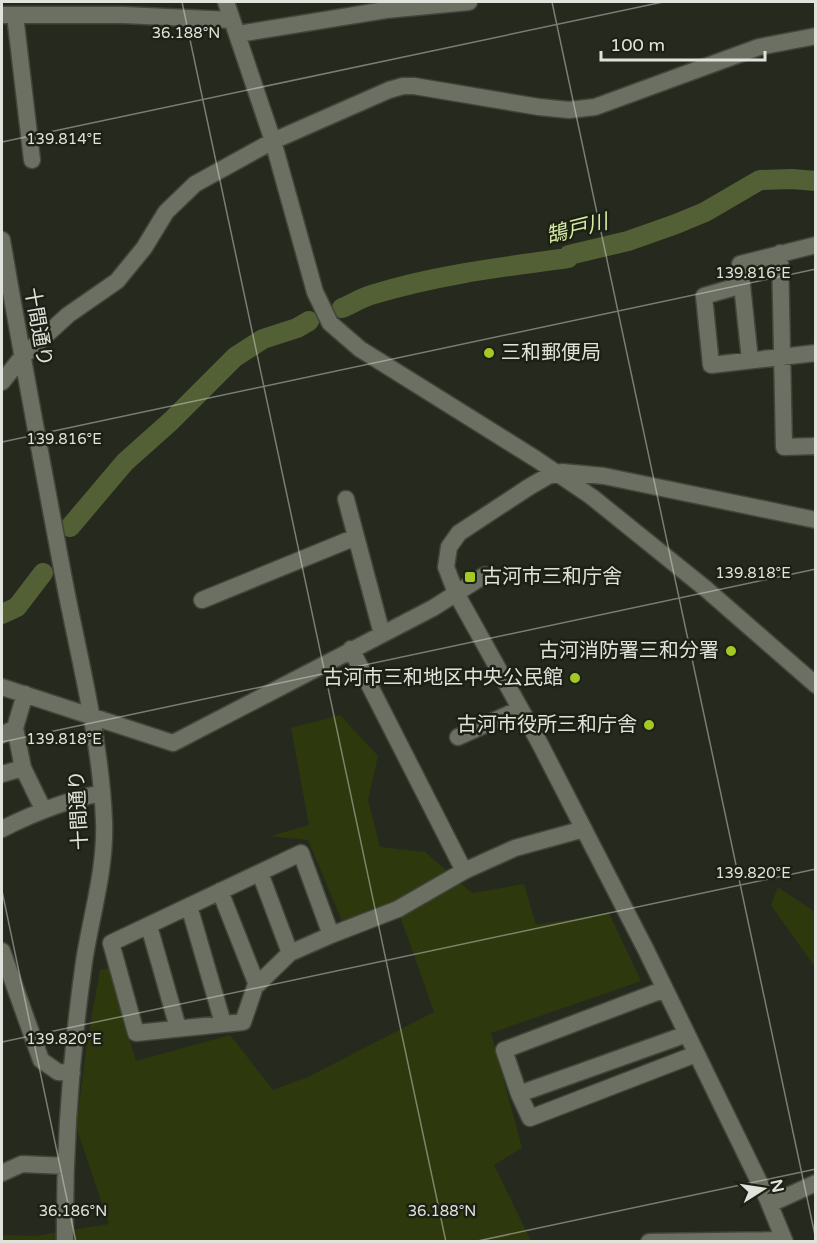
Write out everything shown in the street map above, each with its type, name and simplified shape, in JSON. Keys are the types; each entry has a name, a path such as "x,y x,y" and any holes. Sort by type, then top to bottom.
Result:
{"street":[{"path":"226,2 273,141 315,292 330,323 360,349 592,497 706,589 816,685"},
{"path":"32,160 8,15 123,15 235,27 469,2"},
{"path":"2,382 22,357 68,315 117,282 144,248 166,212 195,184 273,141 389,90 414,86 539,107 569,110 595,107 759,47 816,36"},
{"name":"十間通り","path":"2,240 22,357 91,716 102,794 104,842 84,960 72,1073 66,1166 65,1242"},
{"path":"750,360 740,264 816,245"},
{"path":"780,253 784,356 784,447 816,447"},
{"path":"742,285 704,296 711,365 816,353"},
{"path":"649,1242 784,1241 770,1204 665,989 584,829 456,593 446,567 449,547 459,533 529,488 557,473 566,471 604,476 816,520"},
{"path":"345,499 382,634"},
{"path":"202,600 356,537"},
{"path":"2,687 173,743 433,608 485,575"},
{"path":"351,650 464,871"},
{"path":"25,694 8,731 22,768 43,809"},
{"path":"458,737 520,709"},
{"path":"2,774 22,768"},
{"path":"2,829 43,809 77,798 102,794"},
{"path":"331,935 301,853 111,943 136,1033 243,1022 257,985 290,953 398,909 464,871 515,848 584,829"},
{"path":"260,873 290,953"},
{"path":"220,891 257,985"},
{"path":"189,906 223,1023"},
{"path":"149,926 178,1028"},
{"path":"2,951 41,1060 58,1072 72,1073"},
{"path":"665,989 504,1050 530,1118 696,1054"},
{"path":"519,1094 687,1034"},
{"path":"2,1173 22,1164 66,1166"},
{"path":"770,1204 816,1183"}],"green space":[{"path":"340,715 378,756 368,800 380,847 425,852 472,893 524,884 536,925 609,913 641,981 491,1033 522,1148 494,1165 531,1241 2,1242 2,1235 35,1236 109,1224 76,1127 87,1043 100,970 109,968 136,1061 230,1035 273,1090 308,1077 434,1012 398,910 342,921 308,840 270,836 309,825 291,728"},
{"path":"778,887 815,912 815,967 771,905"}],"waterway":[{"name":"鵠戸川","path":"342,308 371,295 420,282 469,272 568,258 569,255 628,241 705,212 760,180 816,181"},
{"name":"鵠戸川","path":"70,527 125,462 171,421 235,357 263,339 297,328 309,321"},
{"name":"鵠戸川","path":"2,614 17,607 43,573"}],"place":[{"name":"三和郵便局","path":"489,353"},
{"name":"古河市三和庁舎","path":"470,577"},
{"name":"古河消防署三和分署","path":"731,651"},
{"name":"古河市三和地区中央公民館","path":"575,678"},
{"name":"古河市役所三和庁舎","path":"649,725"}]}
